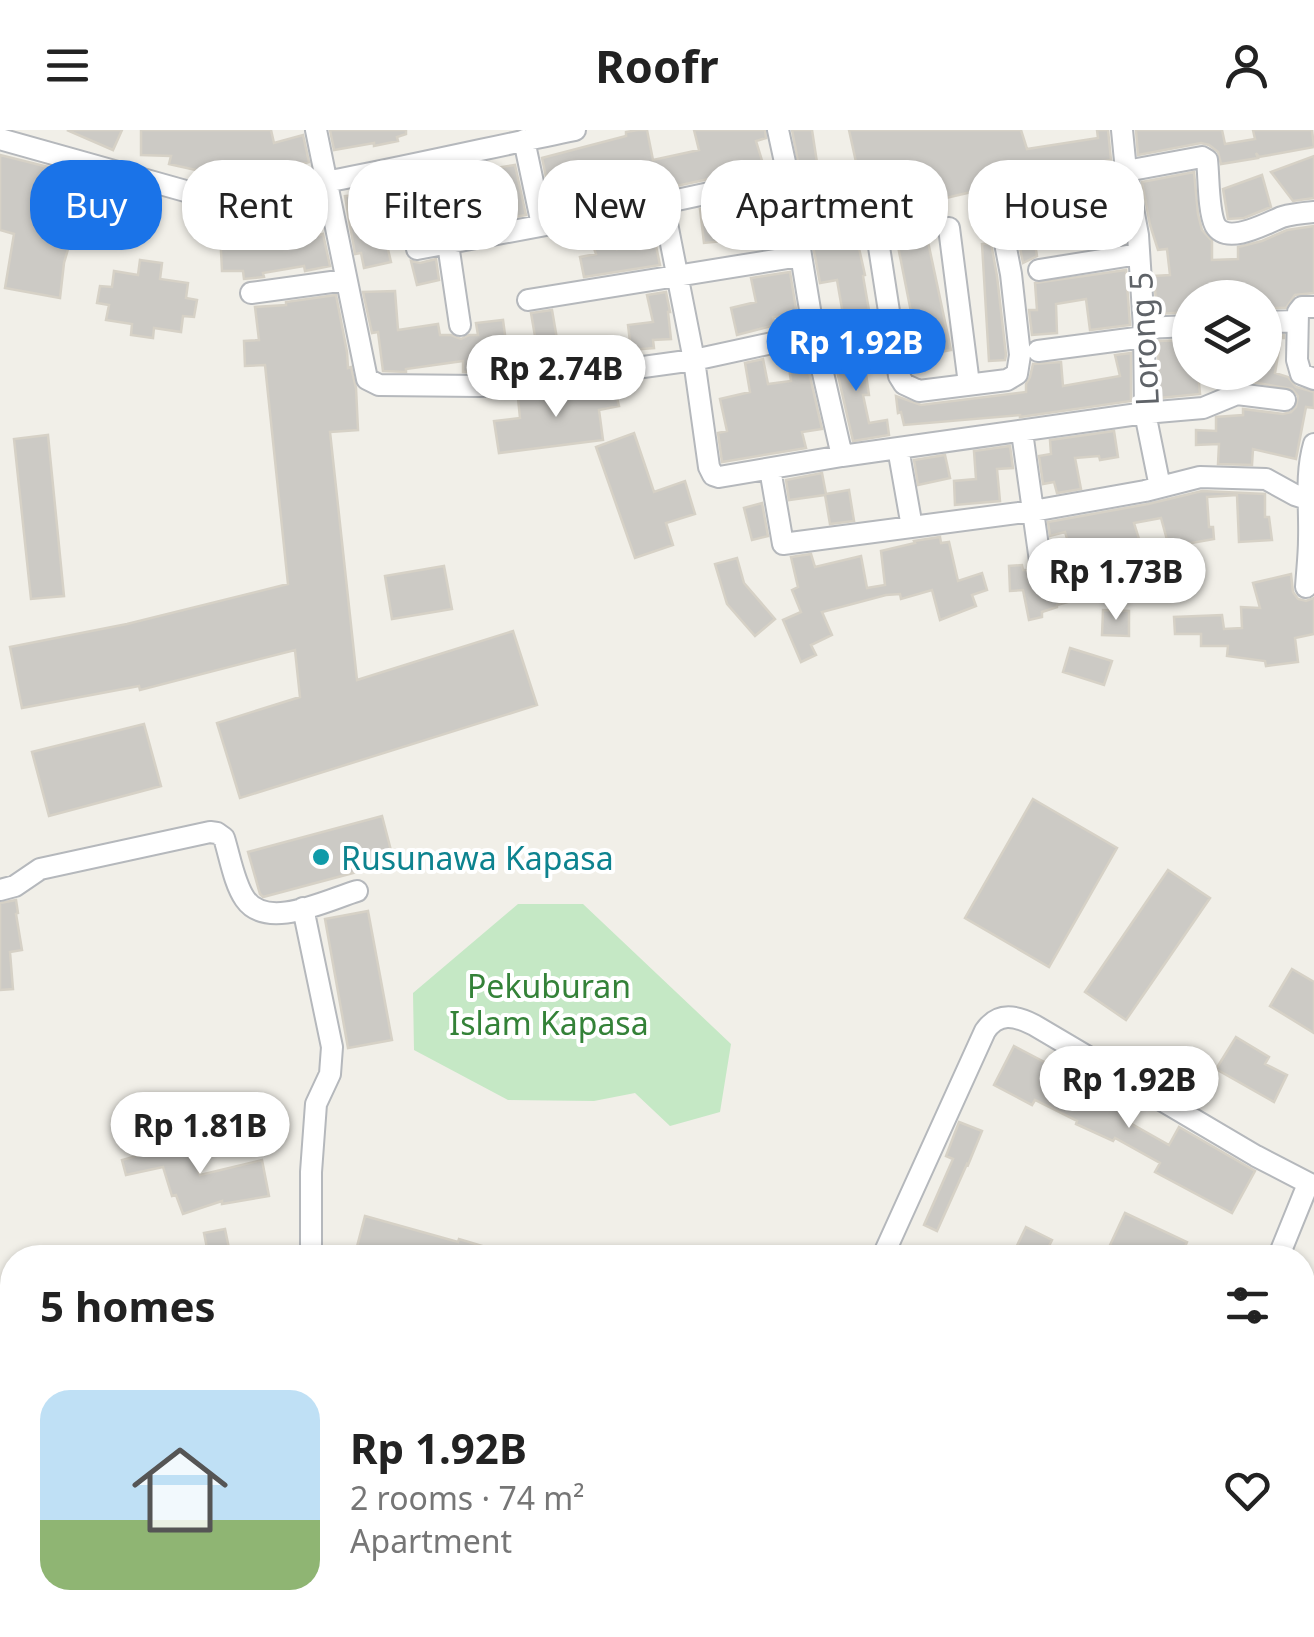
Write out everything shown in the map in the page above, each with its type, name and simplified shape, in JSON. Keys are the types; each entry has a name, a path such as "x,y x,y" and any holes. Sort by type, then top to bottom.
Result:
{"street":[{"path":"316,130 322,160"},
{"path":"328,182 575,130"},
{"path":"778,130 785,160"},
{"name":"Lorong 5","path":"1122,130 1125,160"},
{"path":"0,139 41,140 182,187"},
{"path":"524,140 538,206"},
{"path":"1144,168 1205,158 1213,218 1223,233 1240,233 1265,227 1285,216 1314,212"},
{"path":"328,192 367,379 380,385 520,384 694,360 814,334"},
{"path":"949,228 969,384"},
{"path":"449,250 460,325"},
{"path":"673,250 710,472 719,477 898,448 1203,408 1237,394 1285,400"},
{"path":"799,250 842,456"},
{"path":"879,250 899,376 904,384 918,391 1007,380 1017,374 1020,355 1006,250"},
{"name":"Lorong 5","path":"1138,250 1145,413 1160,487"},
{"path":"1038,270 1139,254"},
{"path":"528,300 800,256"},
{"path":"251,293 346,280"},
{"path":"1314,307 1299,309 1297,321 1298,367 1301,374 1314,380"},
{"path":"1282,321 1297,321"},
{"path":"1038,351 1172,329"},
{"path":"1022,432 1042,564 1077,565"},
{"path":"1306,587 1312,538 1307,499 1314,444"},
{"path":"898,448 912,527"},
{"path":"770,470 783,544 1033,510 1200,477 1266,479 1307,499"},
{"path":"0,890 15,886 40,869 217,832 224,838 245,900 258,911 271,914 303,908 357,891"},
{"path":"303,908 332,1047 330,1074 316,1104 309,1245"},
{"path":"888,1245 985,1032 990,1024 1007,1016 1018,1016 1311,1185 1284,1245"}],"green space":[{"name":"Pekuburan Islam Kapasa","path":"518,904 583,904 731,1044 720,1112 670,1126 635,1093 594,1101 508,1100 414,1050 413,993"}],"building":[{"path":"67,130 122,130 113,150"},
{"path":"141,130 271,130 274,143 303,135 309,160 182,160 182,167 169,164 171,156 141,155"},
{"path":"330,130 406,130 406,134 397,137 398,141 334,150"},
{"path":"647,130 653,160 542,160 626,136 626,132"},
{"path":"694,130 765,130 766,138 756,141 762,160 701,160 701,181 681,185 681,160 653,160 699,150"},
{"path":"792,130 812,130 817,160 798,160"},
{"path":"849,130 1021,130 1027,149 1098,138 1097,130 1108,130 1111,160 968,160 968,193 948,197 948,160 856,160"},
{"path":"1136,130 1222,130 1225,144 1255,139 1253,130 1312,130 1314,147 1259,157 1256,153 1258,158 1221,164 1218,152 1201,143 1138,155"},
{"path":"0,155 30,162 30,250 68,250 60,298 5,288 14,234 0,230"},
{"path":"1314,156 1314,198 1293,201 1271,172"},
{"path":"1194,172 1198,214 1202,230 1212,241 1212,260 1238,259 1238,247 1287,230 1314,226 1314,293 1295,295 1282,308 1282,280 1172,280 1172,313 1157,314 1154,276 1170,275 1167,249 1158,250 1150,225 1144,182"},
{"path":"1262,175 1271,207 1244,218 1228,219 1223,189"},
{"path":"518,179 526,215 518,216"},
{"path":"221,250 326,250 330,266 305,271 304,266 244,279 243,271 222,271"},
{"path":"354,250 388,250 391,262 364,268 361,253 355,254"},
{"path":"595,250 657,250 660,265 584,277 580,257 596,254"},
{"path":"814,250 859,250 871,322 845,326 837,280 820,283"},
{"path":"899,250 930,250 951,350 924,355 918,327 914,327"},
{"path":"982,250 992,250 1006,355 1005,360 989,361"},
{"path":"1020,250 1036,250 1037,256 1023,263"},
{"path":"436,259 439,280 417,285 411,261"},
{"path":"140,260 162,263 160,279 188,283 186,298 197,300 194,317 183,316 181,332 154,328 153,338 131,335 132,324 106,320 109,305 97,303 100,286 112,287 114,271 138,275"},
{"path":"1126,270 1130,325 1090,330 1086,299 1056,304 1057,333 1032,335 1029,310 1037,310 1035,283"},
{"path":"790,272 797,315 773,317 775,325 737,335 731,308 756,302 751,278"},
{"path":"395,291 398,330 438,324 440,335 461,339 478,335 476,323 503,320 506,342 531,337 537,368 517,370 516,360 479,364 479,372 463,372 463,361 406,372 383,371 378,332 372,333 363,292"},
{"path":"666,292 671,339 653,340 654,348 631,350 628,325 653,322 647,295"},
{"path":"336,295 348,368 351,367 356,388 358,430 330,432 357,680 513,631 537,705 240,798 217,723 300,697 295,650 140,690 139,686 22,708 10,647 127,624 288,584 265,365 245,366 244,341 259,340 255,307"},
{"path":"552,310 557,339 536,342 531,313"},
{"path":"1158,341 1172,341 1172,390 1200,390 1200,394 1159,398"},
{"path":"858,345 869,395 863,395 869,423 887,420 889,435 853,441 832,349"},
{"path":"804,350 822,429 802,432 806,448 722,462 718,433 727,431 720,399 750,392 745,363 763,359 768,384 791,381 787,354"},
{"path":"1131,353 1131,401 1020,417 904,425 901,412 898,413 896,396 921,405 1026,392 1033,364 1061,362 1063,386 1120,376 1115,355"},
{"path":"1282,375 1296,387 1314,392 1314,408 1306,407 1296,459 1253,449 1252,465 1218,464 1219,444 1196,445 1196,430 1216,431 1216,417 1243,415 1243,409 1291,412 1298,396 1292,389 1282,387"},
{"path":"614,385 619,406 599,410 603,440 499,453 494,421 520,418 518,398"},
{"path":"1114,431 1118,457 1075,458 1081,489 1057,493 1054,482 1043,484 1039,456 1051,454 1050,440"},
{"path":"634,433 654,492 685,481 695,514 666,523 673,545 635,558 596,447"},
{"path":"48,435 64,596 31,599 14,439"},
{"path":"1010,446 1013,468 997,469 1000,501 955,505 954,481 976,479 974,451"},
{"path":"945,455 950,478 918,485 914,460"},
{"path":"822,473 826,494 849,490 854,521 830,524 825,495 789,500 786,480"},
{"path":"1202,491 1265,494 1265,517 1269,517 1272,540 1239,542 1237,495 1207,497 1214,539 1169,547 1161,518 1134,523 1139,539 1099,555 1110,590 1057,605 1042,612 1042,617 1029,620 1023,590 1010,591 1009,566 1022,565 1023,570 1048,581 1079,579 1089,572 1088,557 1082,552 1071,552 1065,532 1050,536 1048,522"},
{"path":"762,503 768,536 752,540 744,508"},
{"path":"940,537 941,543 949,542 958,581 982,573 987,590 972,595 976,606 940,620 932,590 901,599 900,594 886,595 822,612 832,635 811,645 816,655 801,662 783,620 801,612 792,590 798,587 791,557 811,554 815,567 861,556 867,588 885,585 881,551"},
{"path":"737,558 744,583 775,619 755,636 727,604 715,564"},
{"path":"444,566 452,609 392,619 385,576"},
{"path":"1291,574 1298,599 1314,598 1314,634 1295,638 1298,662 1266,666 1265,661 1227,656 1228,646 1201,646 1201,634 1175,634 1174,617 1222,615 1224,629 1242,628 1241,607 1260,608 1253,583"},
{"path":"1103,610 1129,611 1129,636 1102,635"},
{"path":"1070,648 1112,661 1104,685 1063,672"},
{"path":"144,724 161,786 49,816 32,752"},
{"path":"1033,799 1117,848 1049,967 965,918"},
{"name":"Rusunawa Kapasa","path":"382,816 394,862 263,897 260,894 248,852"},
{"path":"1168,870 1210,898 1126,1020 1085,992"},
{"path":"16,900 22,950 10,952 13,989 0,990 0,903"},
{"name":"Rusunawa Kapasa","path":"368,911 392,1040 348,1048 325,919"},
{"path":"1292,969 1314,982 1314,1033 1270,1006"},
{"path":"1236,1037 1269,1057 1265,1064 1287,1075 1274,1102 1216,1069"},
{"path":"1014,1046 1052,1066 1050,1071 1083,1087 1081,1091 1113,1104 1117,1095 1131,1102 1123,1119 1169,1145 1179,1127 1255,1171 1232,1213 1155,1172 1160,1163 1115,1138 1113,1141 1035,1100 1032,1105 994,1085"},
{"path":"959,1122 982,1131 937,1231 924,1225 953,1159 946,1156"},
{"path":"186,1137 200,1175 262,1160 269,1196 222,1201 183,1214 176,1195 172,1196 163,1167 126,1175 122,1160"},
{"path":"1125,1213 1187,1242 1186,1245 1110,1245"},
{"path":"365,1216 479,1245 357,1245"},
{"path":"1026,1227 1052,1240 1050,1245 1017,1245"},
{"path":"225,1229 228,1245 206,1245 204,1233"}],"place":[{"name":"Rusunawa Kapasa","path":"321,857"}]}
